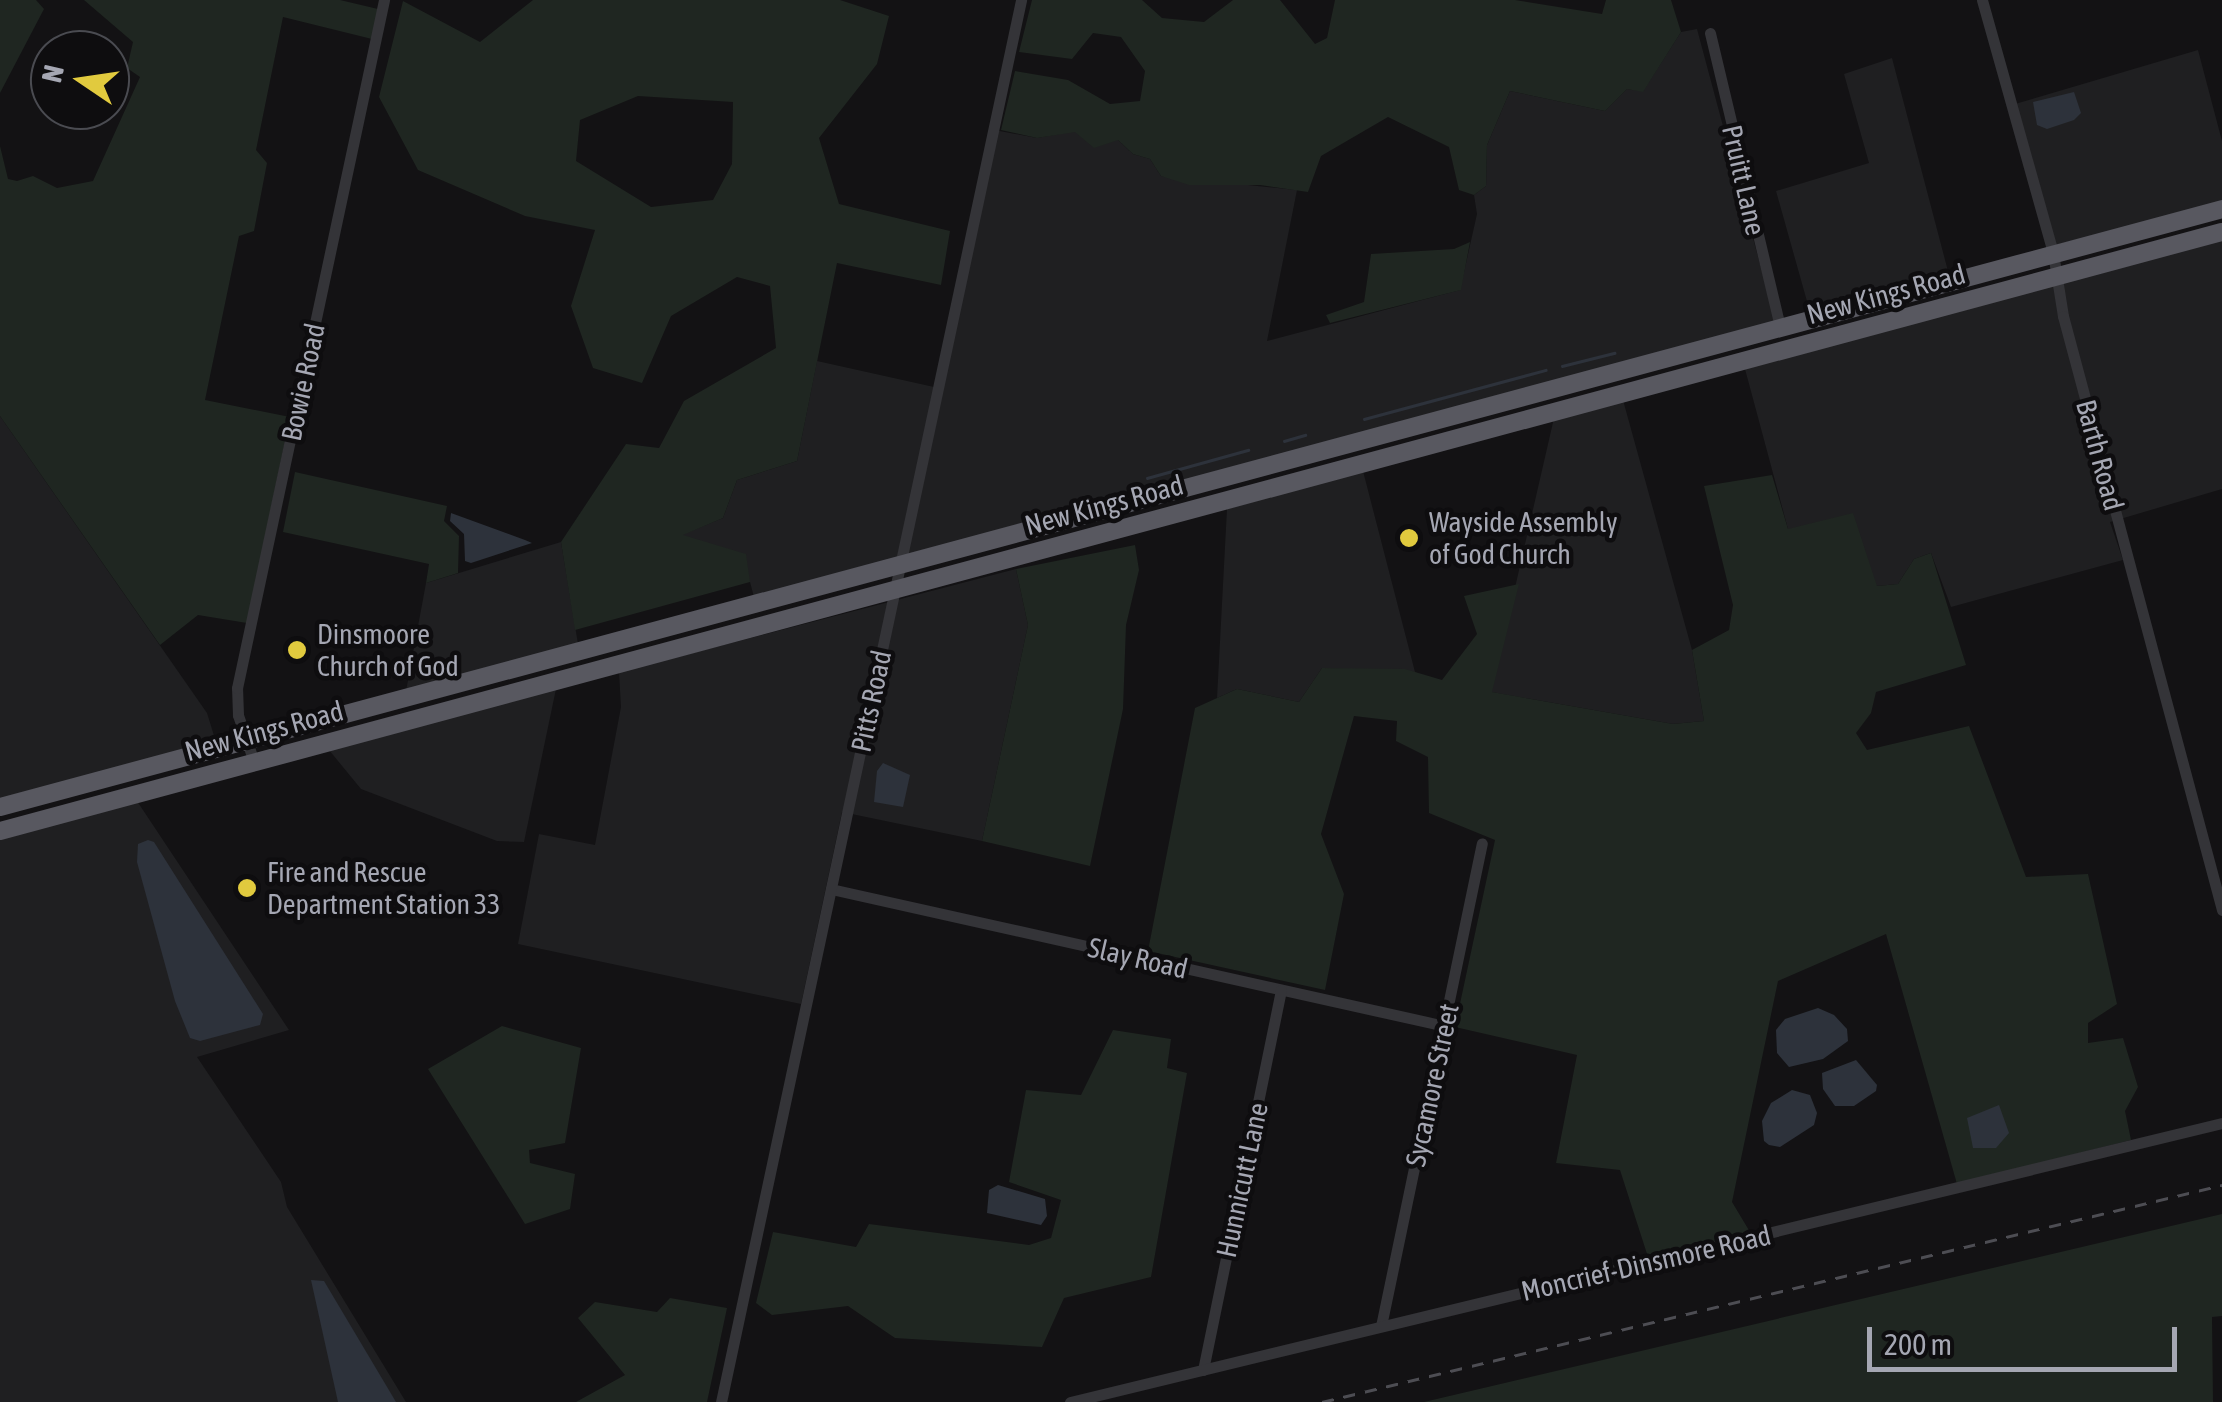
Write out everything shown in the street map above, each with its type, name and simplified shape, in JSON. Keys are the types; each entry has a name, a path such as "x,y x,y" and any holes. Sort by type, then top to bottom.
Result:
{"highway":[{"name":"New Kings Road","path":"0,807 2222,210"},
{"name":"New Kings Road","path":"0,831 2222,232"}],"street":[{"name":"Bowie Road","path":"254,762 238,715 237,688 384,0"},
{"name":"Pitts Road","path":"721,1402 1021,0"},
{"name":"Barth Road","path":"1982,0 2053,253 2054,277 2219,883 2222,910"},
{"name":"Pruitt Lane","path":"1710,33 1780,327"},
{"path":"1664,358 1670,380"},
{"path":"1279,462 1286,484"},
{"path":"566,654 572,676"},
{"path":"160,764 169,785"},
{"name":"Sycamore Street","path":"1381,1326 1482,843"},
{"name":"Slay Road","path":"831,889 1445,1026"},
{"name":"Hunnicutt Lane","path":"1204,1370 1281,990"},
{"name":"Moncrief-Dinsmore Road","path":"1070,1402 2222,1124"}],"shaded area":[{"path":"0,0 36,0 44,9 0,93"},
{"path":"84,0 340,0 378,9 372,39 283,17 256,150 267,163 254,231 239,236 205,400 290,417 247,623 198,615 160,645 0,416 0,146 8,179 17,181 33,176 57,188 93,181 116,130 130,130 130,99 140,77 130,70 130,30 119,30"},
{"path":"533,0 840,0 889,16 877,64 819,138 839,204 950,231 941,285 837,263 797,461 737,480 723,518 683,535 746,554 750,582 575,630 561,542 626,444 659,448 684,401 776,348 770,286 737,277 671,316 642,383 593,368 571,306 595,230 525,216 418,170 379,97 403,1 480,42","holes":["638,96 733,102 732,164 713,200 651,207 576,161 580,120"]},
{"path":"1032,0 1142,0 1162,18 1204,22 1233,0 1280,0 1315,44 1327,38 1335,0 1515,0 1602,14 1606,0 1671,0 1681,32 1643,92 1627,89 1605,111 1510,91 1487,145 1486,186 1474,195 1459,190 1449,147 1388,117 1321,156 1308,192 1260,185 1189,185 1161,176 1150,159 1133,154 1118,140 1094,148 1075,132 1037,138 1001,130 1015,71 1068,80 1110,104 1140,101 1145,71 1121,37 1093,33 1072,59 1019,52"},
{"path":"1697,29 1776,324 754,597 750,582 681,535 723,518 737,480 797,461 817,361 934,387 989,129 1037,138 1075,131 1118,140 1133,154 1150,159 1161,176 1297,190 1267,341 1460,290 1477,214 1474,195 1486,186 1487,145 1510,91 1605,111 1627,89 1643,91 1681,32"},
{"path":"2198,50 2222,141 2222,203 2055,245 2015,104"},
{"path":"1892,58 1949,275 1810,312 1776,191 1869,163 1844,74"},
{"path":"2074,92 2081,113 2074,120 2047,129 2037,125 2033,102"},
{"path":"2222,238 2222,489 2110,522 2123,560 1951,607 1931,553 1914,559 1898,584 1877,586 1788,529 1745,369"},
{"path":"1470,242 1461,290 1330,323 1326,315 1364,302 1371,254 1454,249"},
{"path":"1623,400 1692,650 1704,721 1673,724 1491,692 1554,418"},
{"path":"0,416 207,713 216,742 0,800"},
{"path":"1363,471 1415,672 1322,668 1299,702 1237,689 1217,698 1227,509"},
{"path":"295,472 447,506 444,521 459,536 458,573 426,583 429,564 283,532"},
{"path":"1772,475 1788,529 1853,513 1877,586 1898,584 1914,559 1931,553 1966,665 1876,692 1871,713 1856,733 1867,750 1969,726 2026,877 2088,874 2117,1004 2088,1023 2088,1043 2123,1038 2138,1087 2125,1111 2131,1140 1957,1184 1886,934 1778,981 1732,1202 1750,1232 1648,1257 1620,1170 1556,1163 1577,1055 1455,1027 1495,840 1429,813 1428,757 1396,741 1397,721 1354,716 1321,834 1344,894 1325,990 1148,951 1195,708 1237,689 1299,702 1322,668 1405,669 1442,680 1477,634 1464,596 1519,584 1492,692 1673,724 1704,721 1692,650 1729,630 1733,605 1704,486"},
{"path":"451,513 532,543 471,563 465,561 464,534 450,521"},
{"path":"561,542 578,644 406,691 426,583"},
{"path":"1135,545 1139,570 1126,625 1123,709 1090,866 982,841 1028,625 1016,569"},
{"path":"1016,569 1028,625 982,841 842,812 801,1004 518,944 539,834 595,845 621,707 619,672"},
{"path":"556,689 524,842 497,841 361,789 329,750"},
{"path":"883,763 910,775 903,807 874,802 877,771"},
{"path":"137,801 289,1030 197,1057 281,1182 287,1207 406,1402 0,1402 0,838"},
{"path":"154,842 263,1014 260,1025 200,1041 190,1038 175,1001 137,862 138,844"},
{"path":"1818,1008 1834,1015 1847,1029 1848,1041 1823,1059 1789,1067 1777,1053 1776,1030 1785,1019"},
{"path":"502,1026 581,1048 565,1143 529,1150 530,1163 575,1174 570,1209 525,1224 428,1069"},
{"path":"1113,1030 1171,1039 1167,1068 1187,1073 1151,1277 1064,1298 1042,1347 895,1338 848,1306 772,1315 756,1303 773,1232 856,1247 869,1224 1029,1245 1051,1238 1061,1200 1009,1182 1026,1090 1081,1095"},
{"path":"1856,1060 1877,1085 1876,1091 1854,1106 1835,1106 1823,1089 1822,1073"},
{"path":"1792,1090 1810,1095 1817,1113 1814,1125 1780,1147 1769,1145 1764,1141 1762,1121 1771,1103"},
{"path":"1999,1105 2009,1133 1996,1148 1973,1148 1967,1118"},
{"path":"998,1185 1045,1199 1047,1216 1041,1225 987,1213 989,1190"},
{"path":"2222,1214 2222,1316 2212,1317 2213,1402 1424,1402"},
{"path":"311,1280 324,1281 396,1402 338,1402"},
{"path":"670,1298 727,1308 707,1402 576,1402 625,1375 578,1318 595,1302 657,1312"}],"waterway":[{"path":"1562,366 1614,353"},
{"path":"1364,419 1546,370"},
{"path":"1284,441 1305,435"},
{"path":"1147,478 1248,450"}],"railway":[{"path":"1322,1402 2222,1185"}],"place":[{"name":"Wayside Assembly of God Church","path":"1409,538"},
{"name":"Dinsmoore Church of God","path":"297,650"},
{"name":"Fire and Rescue Department Station 33","path":"247,888"}]}
